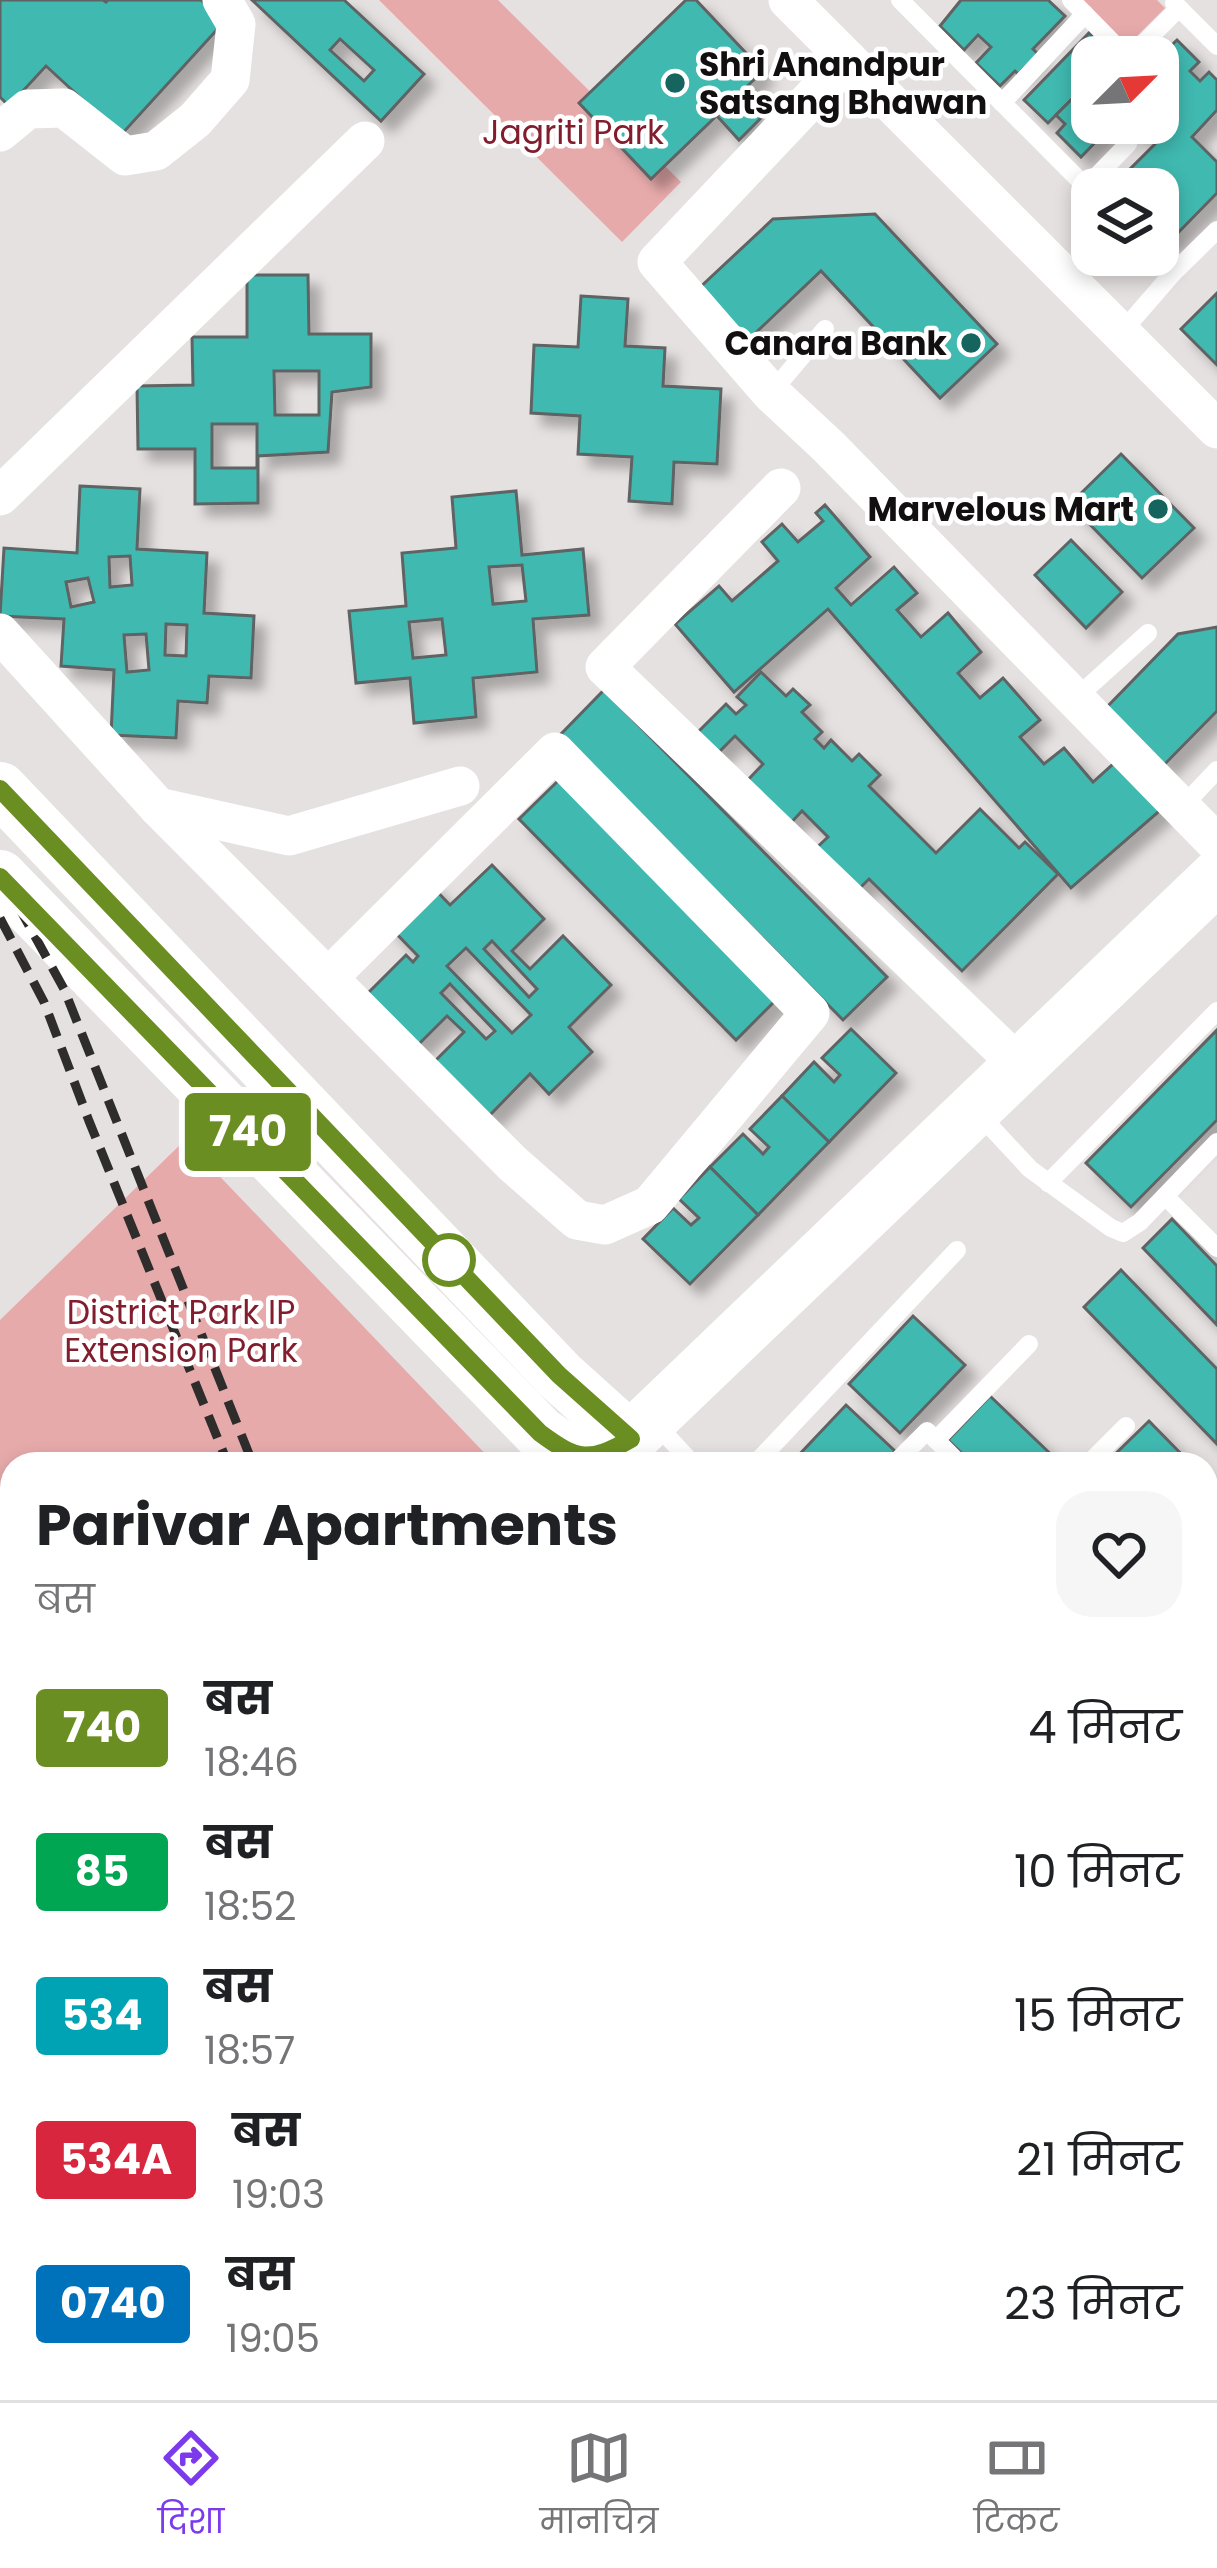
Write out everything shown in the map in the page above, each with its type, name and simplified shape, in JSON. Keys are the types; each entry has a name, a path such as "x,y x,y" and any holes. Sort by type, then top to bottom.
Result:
{"street":[{"path":"0,132 28,109 64,108 125,156 155,151 196,120 230,80 236,24 222,0"},
{"path":"788,0 1121,333 1212,414"},
{"path":"848,60 657,262 771,393 830,447 1217,844"},
{"path":"0,496 365,141"},
{"path":"781,488 605,667 1019,1065"},
{"path":"0,633 158,807 328,978 512,1163 577,1220 605,1225 650,1205 810,1013 555,752 328,978"},
{"path":"158,807 289,836 460,786"},
{"path":"0,790 559,1375 641,1429"},
{"path":"0,877 540,1433 566,1452"},
{"path":"606,1452 641,1429 1217,877"}],"lane":[{"path":"912,4 1071,172"},
{"path":"1147,36 1175,4 1217,46"},
{"path":"1002,103 1078,7 1108,36"},
{"path":"1108,168 1128,144"},
{"path":"1179,266 1217,230"},
{"path":"1121,333 1170,276"},
{"path":"771,393 825,329"},
{"path":"1076,698 1148,633"},
{"path":"1182,807 1217,770"},
{"path":"1048,1183 1217,1012"},
{"path":"974,1109 1030,1169 1123,1233 1141,1222 1217,1142"},
{"path":"1165,1196 1217,1248"},
{"path":"766,1452 957,1250"},
{"path":"935,1440 1029,1344"},
{"path":"1100,1452 1126,1426"},
{"path":"641,1429 675,1452"},
{"path":"906,1452 927,1431 948,1452"}],"green space":[{"name":"Jagriti Park","path":"379,0 498,0 681,182 622,242"},
{"path":"1079,0 1157,0 1165,8 1137,36 1115,36"},
{"name":"District Park IP Extension Park","path":"185,1140 484,1452 0,1452 0,1320"}],"building":[{"path":"0,0 201,0 224,22 121,135 46,66 9,106 0,97"},
{"path":"252,0 344,0 424,74 381,121","holes":["340,39 374,70 364,81 330,50"]},
{"name":"Shri Anandpur Satsang Bhawan","path":"686,0 696,0 763,71 651,179 579,103"},
{"path":"961,0 1048,0 1065,16 1033,49 1038,54 1000,86 976,63 991,47 978,35 964,50 940,26"},
{"path":"1179,42 1199,62 1190,71 1200,81 1209,72 1217,80 1217,110 1192,137 1217,162 1217,193 1179,232 1179,168 1131,168 1155,144 1179,144"},
{"path":"1071,52 1071,100 1048,123 1024,100"},
{"path":"739,95 761,118 739,140 717,116"},
{"path":"1071,100 1071,144 1094,144 1081,157 1057,133 1065,124 1056,115"},
{"path":"875,214 997,344 940,398 821,271 745,343 696,291 773,219"},
{"path":"247,275 308,275 309,334 371,334 371,387 332,392 328,452 258,456 258,503 195,504 195,449 138,449 137,386 193,385 192,337 247,337","holes":["274,371 319,371 319,415 275,415","212,424 257,424 257,468 212,468"]},
{"path":"1217,293 1217,365 1181,329"},
{"path":"581,296 628,299 625,346 665,348 663,386 721,389 717,464 674,462 672,504 629,501 632,457 578,454 580,416 531,413 534,345 578,347"},
{"path":"1121,454 1194,528 1142,578 1070,504"},
{"path":"80,486 140,489 137,549 207,553 204,613 254,616 251,678 209,676 207,703 178,701 176,738 111,735 114,670 61,666 64,619 0,616 4,548 77,553","holes":["130,556 132,585 110,587 109,557","88,578 94,602 71,607 66,582","166,624 187,625 186,656 165,655","146,634 149,670 127,672 124,635"]},
{"path":"516,491 522,555 583,549 589,615 533,619 537,672 473,678 476,717 414,723 410,678 356,683 349,611 406,606 402,553 456,548 452,497","holes":["522,565 526,601 493,604 489,567","442,619 446,655 413,658 409,622"]},
{"path":"825,505 870,557 836,588 851,605 894,567 917,593 897,610 921,637 948,613 981,652 958,673 980,698 1003,678 1040,720 1020,737 1044,764 1064,748 1093,782 1121,757 1164,807 1071,888 828,609 734,692 675,624 719,586 732,601 778,561 762,542 782,524 798,542 823,521 816,513"},
{"path":"1071,540 1122,592 1086,628 1035,575"},
{"path":"1217,627 1217,711 1163,766 1105,709 1178,634"},
{"path":"761,672 786,696 793,689 810,705 802,712 822,732 815,739 824,748 831,740 852,761 859,754 880,775 869,786 936,853 980,809 1019,848 1025,842 1058,874 962,971 869,879 855,893 813,851 828,837 802,811 788,826 745,783 763,764 735,736 716,755 696,734 726,704 736,714 746,705 737,697"},
{"path":"604,690 887,977 843,1020 561,734"},
{"path":"563,776 780,996 736,1040 519,819"},
{"path":"492,865 544,919 512,951 530,969 563,936 611,985 569,1027 592,1052 549,1094 530,1074 488,1117 434,1062 464,1032 447,1016 416,1047 365,996 406,955 413,962 418,956 386,923 428,882 450,905","holes":["492,941 537,989 529,997 484,949","466,948 531,1015 512,1033 447,966","450,984 495,1031 486,1039 441,993"]},
{"path":"851,1029 896,1073 829,1142 782,1096 814,1062 834,1082 840,1075 822,1058"},
{"path":"1217,1030 1217,1120 1131,1207 1086,1163"},
{"path":"782,1096 829,1142 758,1215 710,1167 743,1134 763,1154 769,1147 750,1129"},
{"path":"710,1167 758,1215 690,1284 643,1239 673,1208 691,1225 699,1218 679,1199"},
{"path":"1172,1219 1217,1266 1217,1325 1143,1248"},
{"path":"1121,1270 1217,1369 1217,1444 1084,1307"},
{"path":"913,1316 965,1365 900,1433 849,1384"},
{"path":"990,1396 1048,1452 960,1452 948,1440"},
{"path":"846,1405 895,1451 894,1452 802,1452"},
{"path":"1149,1421 1179,1452 1117,1452"}],"railway":[{"path":"0,873 64,989 248,1452"},
{"path":"0,918 44,1002 223,1452"}],"bus line":[{"name":"740","path":"0,789 559,1375 631,1439 607,1452"},
{"name":"740","path":"0,877 540,1433 566,1452"}],"place":[{"name":"Shri Anandpur Satsang Bhawan","path":"675,83"},
{"name":"Canara Bank","path":"971,343"},
{"name":"Marvelous Mart","path":"1158,509"}]}
